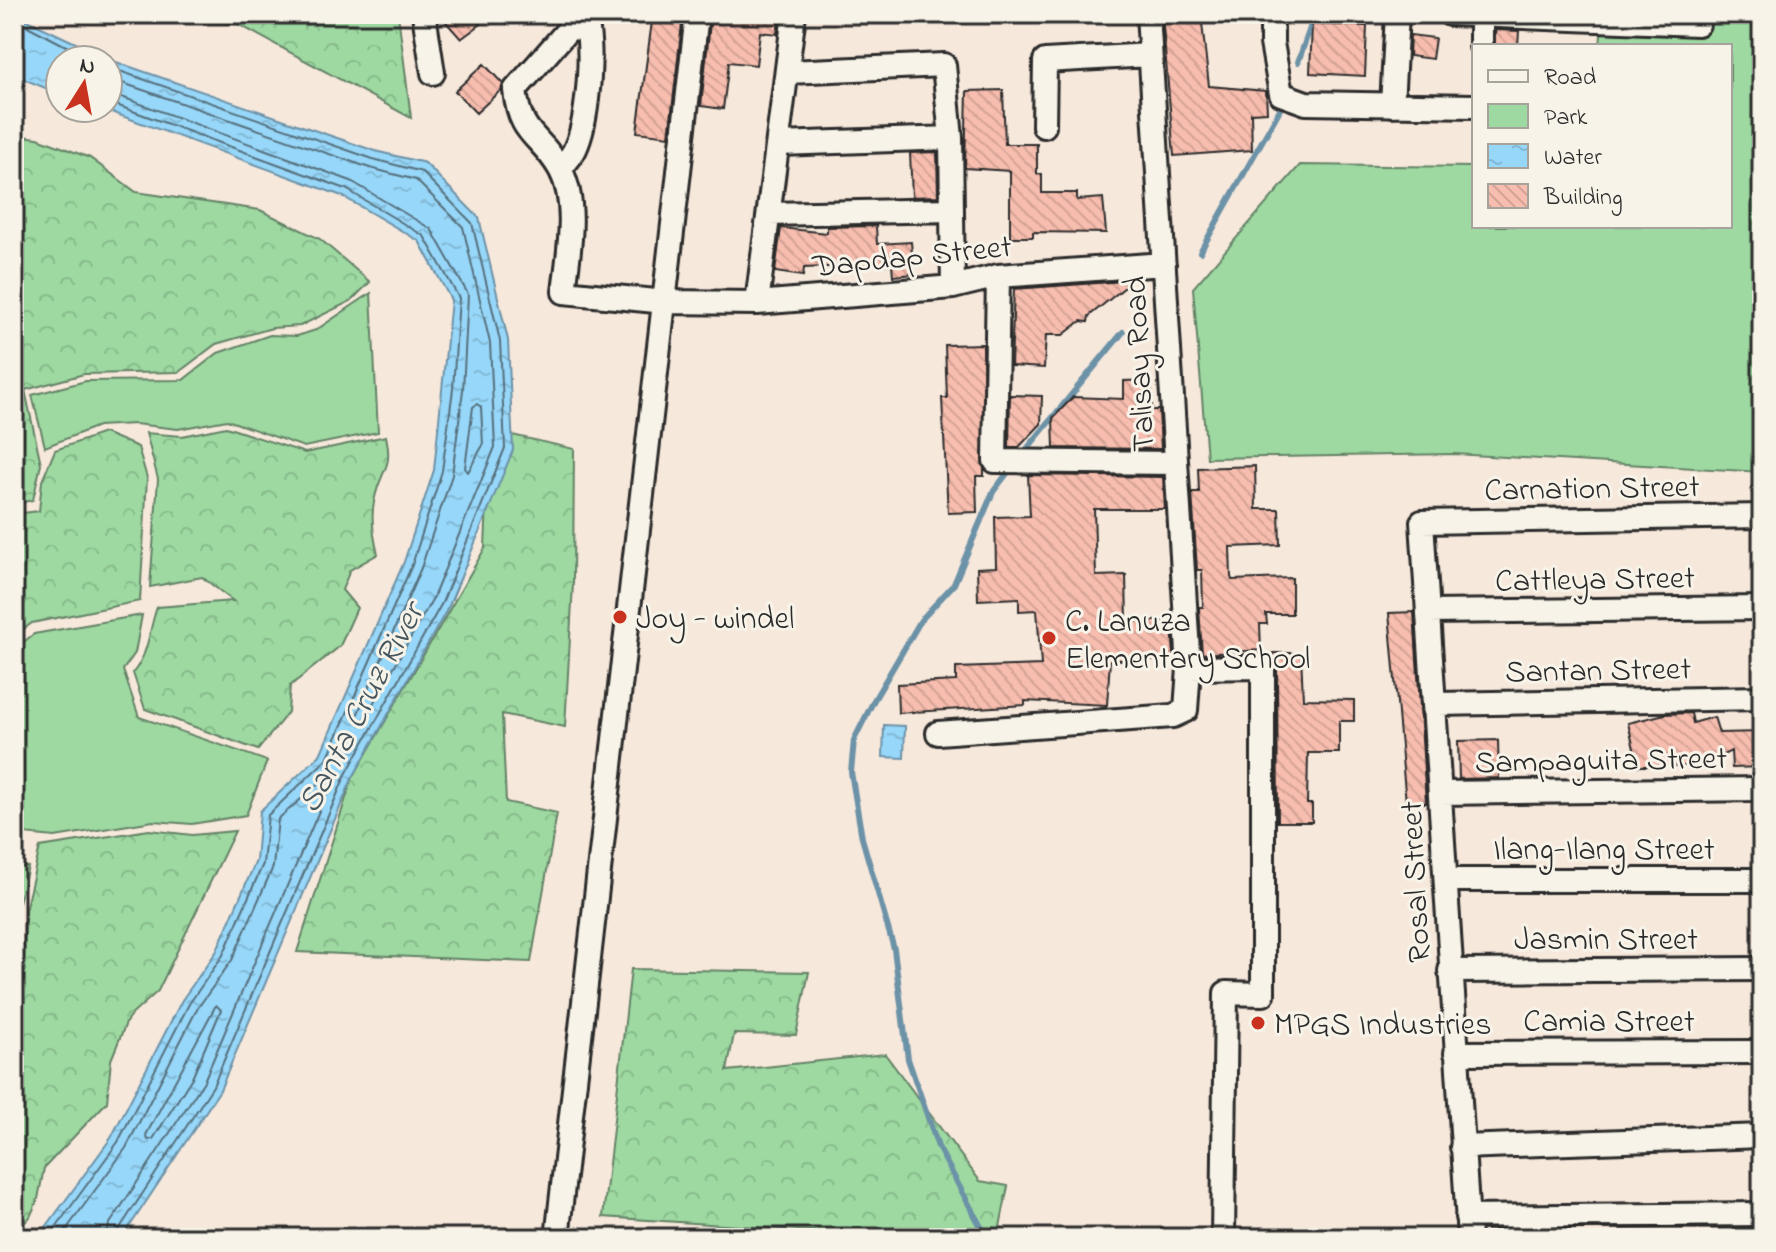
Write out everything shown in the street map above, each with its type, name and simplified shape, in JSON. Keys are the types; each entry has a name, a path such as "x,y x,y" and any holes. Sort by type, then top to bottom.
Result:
{"street":[{"path":"424,14 433,73"},
{"path":"557,1238 697,14"},
{"path":"757,303 794,14"},
{"name":"Talisay Road","path":"938,733 1173,716 1186,710 1189,668 1148,14"},
{"path":"1272,14 1272,43 1281,94 1306,103 1472,106"},
{"path":"1392,105 1397,14"},
{"path":"1450,14 1698,24"},
{"path":"1481,15 1481,44"},
{"path":"576,21 588,31 590,48 581,130 575,151 560,169 518,117 515,90 576,21"},
{"path":"1044,126 1045,61 1150,55"},
{"path":"788,72 944,65 951,138 953,287"},
{"path":"779,144 951,138"},
{"name":"Dapdap Street","path":"560,169 570,219 564,292 666,302 757,303 953,287 998,276 1164,264"},
{"path":"769,214 951,210"},
{"path":"998,276 995,461 1176,463"},
{"name":"Carnation Street","path":"1422,522 1762,516"},
{"name":"Rosal Street","path":"1422,522 1468,1228"},
{"name":"Cattleya Street","path":"1428,612 1762,608"},
{"path":"1189,668 1263,667 1263,994 1226,993 1223,1238"},
{"name":"Santan Street","path":"1436,704 1762,698"},
{"name":"Sampaguita Street","path":"1441,793 1762,789"},
{"name":"Ilang-Ilang Street","path":"1446,880 1762,880"},
{"name":"Jasmin Street","path":"1450,971 1762,969"},
{"name":"Camia Street","path":"1456,1053 1762,1052"},
{"path":"1462,1147 1762,1136"},
{"path":"1468,1228 1762,1214"}],"green space":[{"path":"170,14 398,14 411,118 238,24 174,20"},
{"path":"1603,14 1762,14 1762,472 1454,454 1207,458 1193,288 1300,165 1472,167 1472,228 1732,228 1732,44 1600,44"},
{"path":"14,135 38,138 90,158 136,192 260,210 320,239 370,282 351,301 300,326 272,328 216,344 179,372 84,374 25,390 41,464 33,500 14,504"},
{"path":"371,293 378,432 304,447 227,420 178,429 135,424 98,426 45,447 32,395 86,381 183,380 218,353 270,335 297,336 316,330"},
{"path":"226,427 305,453 386,436 388,447 387,462 373,511 378,554 350,570 342,590 357,608 340,646 290,686 288,712 258,750 145,709 133,673 146,649 157,607 233,601 202,577 150,587 158,479 146,433 182,436"},
{"path":"490,430 574,449 573,584 565,727 502,714 506,802 557,813 531,962 297,952 352,779 485,548"},
{"path":"104,433 138,447 147,478 140,601 32,623 14,636 14,514 39,511 42,481 55,450"},
{"path":"142,615 135,653 123,670 139,717 267,761 246,815 192,824 153,821 55,837 14,833 14,649 34,634"},
{"path":"149,830 192,835 235,831 158,991 128,1018 111,1060 107,1102 44,1168 38,1199 30,1217 14,1233 14,1014 22,1014 25,911 40,847"},
{"path":"14,866 28,867 17,910 17,1008 14,1007"},
{"path":"631,969 809,972 796,1035 734,1034 727,1071 885,1054 980,1181 1008,1186 999,1232 1004,1238 814,1238 813,1231 603,1217"}],"water":[{"path":"14,14 78,44 44,44 44,87 14,75"},
{"name":"Santa Cruz River","path":"124,65 375,151 425,163 479,218 508,340 513,450 449,606 352,779 220,1090 122,1238 38,1238 111,1138 182,1000 216,952 256,861 260,811 320,755 404,562 434,470 451,300 419,241 342,196 124,117"},
{"path":"884,725 905,726 904,758 883,757"}],"building":[{"path":"439,14 473,14 481,24 461,39"},
{"path":"653,14 683,15 669,136 637,132"},
{"path":"711,14 780,14 777,34 760,32 756,65 729,62 723,109 701,106"},
{"path":"1162,14 1201,14 1209,86 1266,91 1267,112 1251,113 1252,150 1174,156"},
{"path":"1312,24 1367,26 1365,76 1310,73"},
{"path":"1495,30 1519,31 1518,44 1495,44"},
{"path":"1410,35 1435,38 1432,59 1409,56"},
{"path":"484,64 503,84 501,90 476,113 455,91"},
{"path":"1003,90 1005,144 1037,144 1037,174 1042,174 1042,193 1077,193 1077,200 1103,198 1106,233 1033,232 1033,237 1010,237 1010,171 965,168 967,91"},
{"path":"937,152 938,196 912,197 910,153"},
{"path":"876,226 877,244 911,242 914,274 893,276 892,264 804,268 803,276 775,272 781,228 827,233 827,227"},
{"path":"1125,281 1125,287 1089,316 1088,322 1081,321 1063,335 1046,335 1044,368 1011,366 1014,289"},
{"path":"983,344 984,476 976,476 977,512 948,513 942,398 947,398 945,345"},
{"path":"1151,380 1152,410 1159,410 1161,449 1054,448 1053,418 1073,397 1124,399 1124,381"},
{"path":"1010,395 1042,396 1041,424 1019,447 1009,447"},
{"path":"1255,466 1256,509 1279,509 1280,545 1230,547 1231,577 1232,580 1292,578 1292,614 1266,614 1267,624 1260,624 1261,650 1202,654 1199,607 1203,607 1202,570 1197,570 1192,492 1199,492 1198,468"},
{"path":"1028,475 1163,477 1165,509 1094,509 1096,576 1126,575 1127,621 1172,621 1174,659 1110,660 1107,705 1025,701 1025,705 898,713 897,684 956,681 956,668 1041,665 1037,610 1019,611 1019,598 978,600 977,568 996,567 995,517 1030,516"},
{"path":"1414,612 1426,803 1406,803 1389,613"},
{"path":"1273,653 1301,653 1303,699 1354,700 1354,721 1339,721 1339,753 1308,753 1307,804 1312,804 1312,822 1278,822 1277,667"},
{"path":"1691,713 1693,723 1714,717 1719,733 1761,732 1762,767 1732,768 1731,751 1701,766 1638,766 1628,723 1665,714"},
{"path":"1498,740 1499,778 1459,779 1458,741"}],"waterway":[{"path":"1298,62 1315,14"},
{"path":"1200,252 1284,102"},
{"path":"1022,455 1123,332"},
{"path":"987,1238 938,1147 908,1059 894,949 862,838 851,772 854,740 874,700 921,620 954,584 993,492 1012,467"}],"place":[{"name":"Joy - windel","path":"620,617"},
{"name":"C. Lanuza Elementary School","path":"1049,638"},
{"name":"MPGS Industries","path":"1258,1023"}]}
